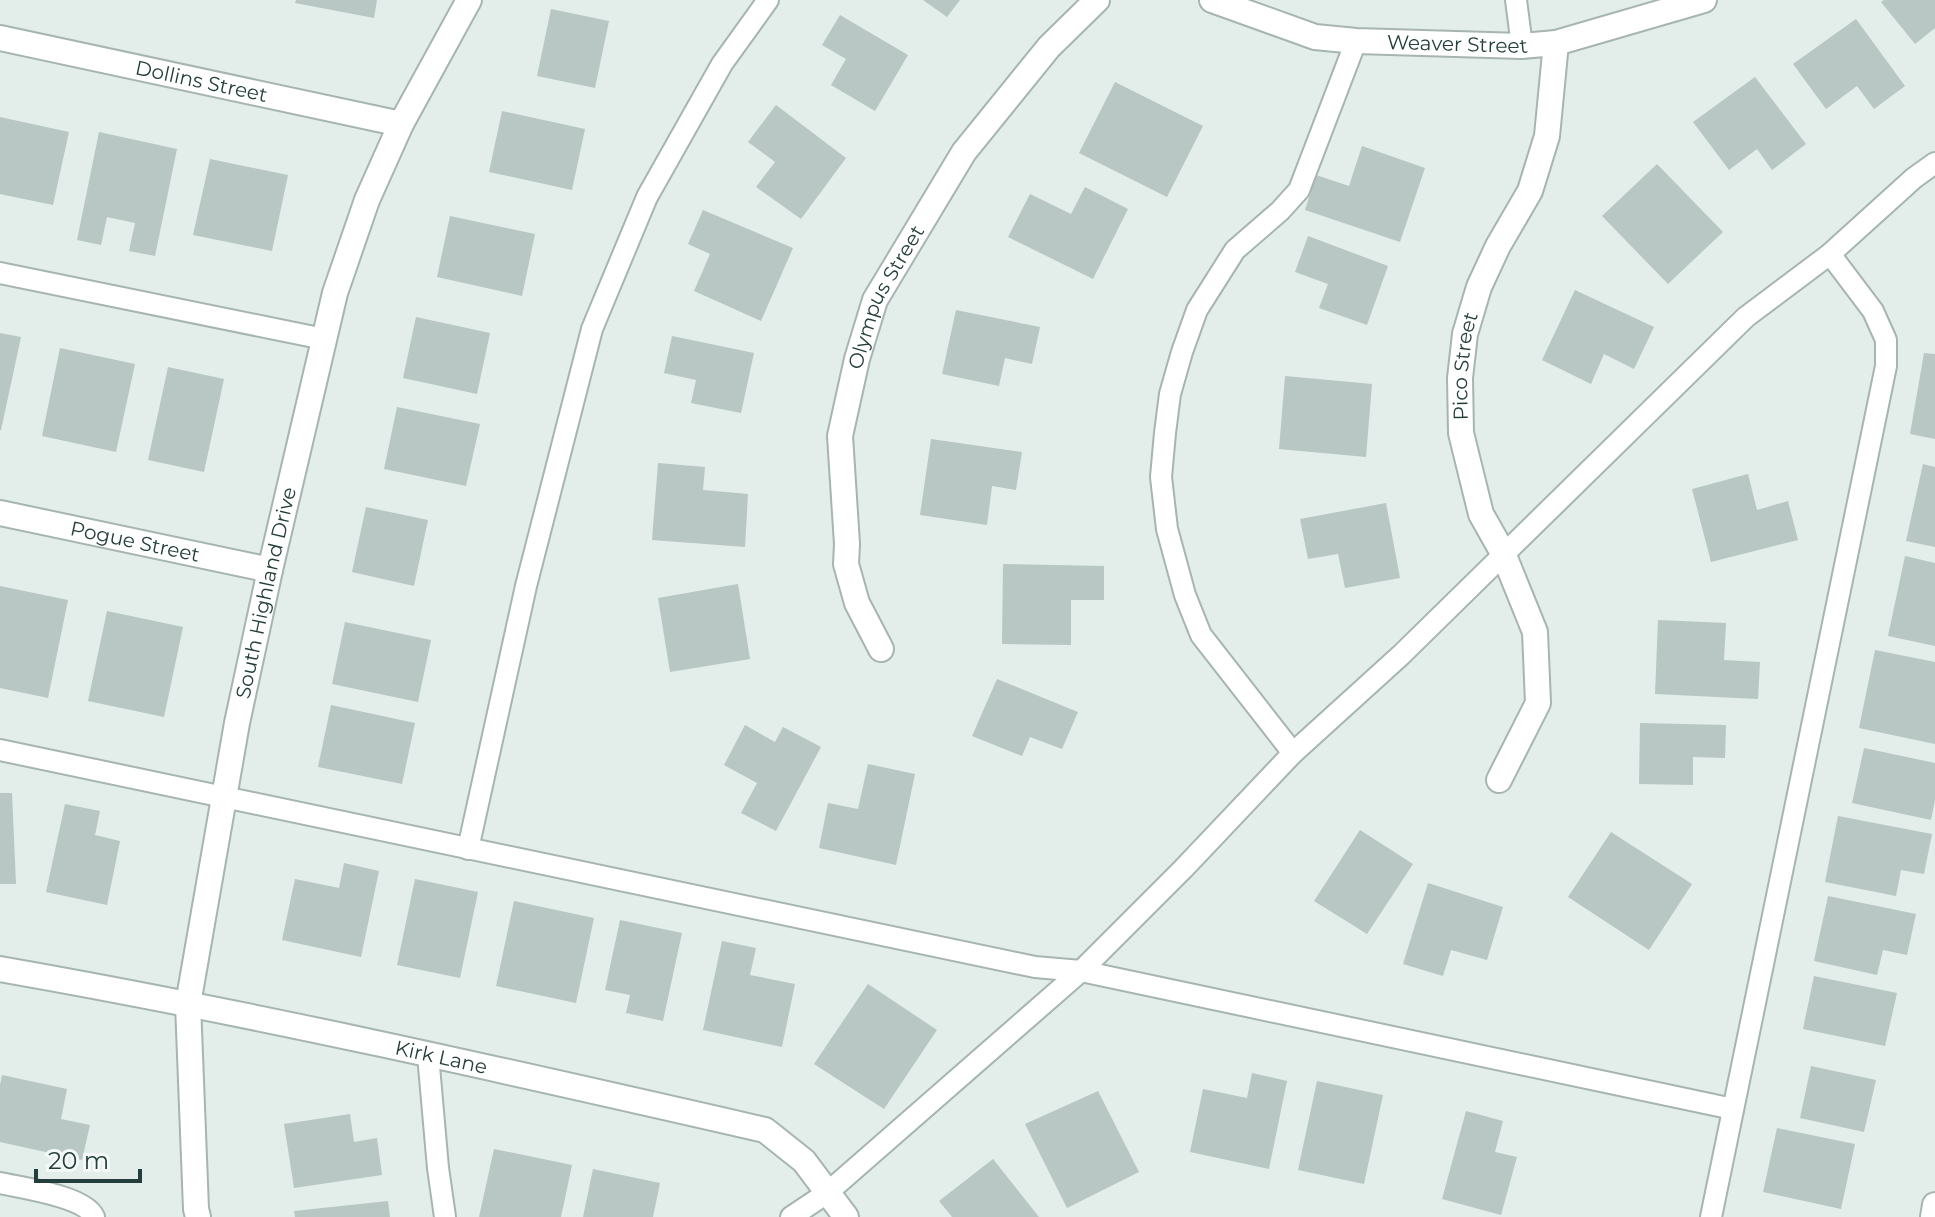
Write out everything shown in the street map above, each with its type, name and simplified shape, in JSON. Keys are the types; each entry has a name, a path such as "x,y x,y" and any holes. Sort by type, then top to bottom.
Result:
{"street":[{"name":"South Highland Drive","path":"198,1217 188,1004 237,723 270,570 335,293 367,200 401,124 469,0"},
{"name":"Olympus Street","path":"881,649 857,603 846,564 840,436 857,359 875,300 964,152 1049,47 1097,0"},
{"name":"Weaver Street","path":"1212,0 1315,37 1522,46 1556,43 1704,0"},
{"name":"Dollins Street","path":"0,38 401,124"},
{"name":"Pico Street","path":"1499,780 1538,703 1535,632 1503,553 1481,514 1461,433 1460,378 1465,334 1479,287 1498,246 1530,191 1547,136 1556,43"},
{"name":"Pogue Street","path":"0,513 270,570"},
{"name":"Kirk Lane","path":"0,969 188,1004 765,1130 804,1161 846,1217"},
{"path":"1933,1217 1935,1205"}],"lane":[{"path":"468,849 526,586 592,329 647,197 722,64 768,0"},
{"path":"1516,0 1522,46"},
{"path":"1293,753 1201,635 1185,595 1167,529 1161,477 1170,394 1197,310 1235,250 1299,190 1356,41"},
{"path":"791,1217 827,1193 1081,971 1293,753 1401,655 1746,317 1830,254 1914,178 1935,163"},
{"path":"1711,1217 1886,366 1886,340 1873,311 1830,254"},
{"path":"0,273 324,339"},
{"path":"0,750 1035,967 1081,971 1733,1109"},
{"path":"428,1055 445,1217"},
{"path":"0,1183 76,1201 93,1212 94,1217"}],"building":[{"path":"296,0 377,0 374,18 295,3"},
{"path":"923,0 960,0 947,17"},
{"path":"1935,0 1935,28 1915,44 1881,2"},
{"path":"551,9 609,21 595,88 537,76"},
{"path":"840,15 908,55 875,111 831,85 846,59 822,45"},
{"path":"1856,19 1905,86 1874,109 1857,86 1826,109 1793,64"},
{"path":"1755,77 1806,144 1772,170 1757,149 1729,170 1693,122"},
{"path":"1115,82 1203,126 1167,197 1079,153"},
{"path":"776,105 846,158 801,219 756,187 775,162 748,142"},
{"path":"502,111 585,129 572,190 489,172"},
{"path":"0,117 69,132 53,205 0,194"},
{"path":"99,132 177,149 155,256 129,251 135,223 107,217 101,245 77,240"},
{"path":"1362,146 1425,168 1400,242 1305,210 1316,175 1349,186"},
{"path":"210,159 288,175 272,251 193,235"},
{"path":"1657,164 1723,232 1668,284 1602,216"},
{"path":"1085,187 1128,209 1093,279 1008,237 1030,194 1071,214"},
{"path":"703,210 793,248 761,321 694,291 710,254 688,244"},
{"path":"450,216 535,234 522,296 437,277"},
{"path":"1308,236 1388,266 1367,325 1319,308 1328,284 1295,272"},
{"path":"1575,290 1654,327 1634,369 1604,354 1591,384 1542,360"},
{"path":"956,310 1040,327 1032,364 1005,358 999,386 942,374"},
{"path":"416,317 490,333 477,394 403,378"},
{"path":"0,333 21,337 1,430 0,430"},
{"path":"672,336 754,353 741,413 691,403 696,380 664,373"},
{"path":"60,348 135,364 116,452 42,436"},
{"path":"1924,353 1935,354 1935,439 1910,434"},
{"path":"168,367 224,379 204,472 148,460"},
{"path":"1285,376 1372,384 1366,457 1279,449"},
{"path":"397,407 480,424 466,486 384,469"},
{"path":"931,439 1022,452 1016,490 992,486 987,525 920,515"},
{"path":"658,463 705,467 703,490 748,494 745,547 652,540"},
{"path":"1923,464 1935,467 1935,547 1906,541"},
{"path":"1748,474 1757,510 1788,501 1798,540 1711,562 1692,489"},
{"path":"1386,503 1400,578 1345,588 1338,554 1308,559 1300,519"},
{"path":"366,507 428,520 414,586 352,572"},
{"path":"1905,556 1935,563 1935,646 1888,636"},
{"path":"1003,564 1104,566 1104,600 1071,600 1071,645 1002,644"},
{"path":"738,584 750,659 670,672 658,598"},
{"path":"0,586 68,600 48,698 0,688"},
{"path":"107,611 183,627 164,717 88,701"},
{"path":"1658,620 1726,623 1724,660 1760,662 1758,699 1655,694"},
{"path":"345,622 431,640 418,702 332,684"},
{"path":"1875,650 1935,662 1935,744 1859,728"},
{"path":"997,679 1078,712 1062,749 1030,737 1022,756 972,736"},
{"path":"331,705 415,723 402,784 318,767"},
{"path":"1640,723 1726,725 1725,758 1693,757 1693,785 1639,784"},
{"path":"745,725 775,742 783,727 821,747 776,831 741,813 757,783 724,765"},
{"path":"1864,748 1935,763 1935,800 1931,820 1852,803"},
{"path":"868,764 915,774 896,865 819,848 828,803 858,809"},
{"path":"0,793 12,793 16,884 0,884"},
{"path":"65,804 100,811 95,835 120,841 107,905 46,892"},
{"path":"1838,816 1932,834 1924,874 1901,870 1896,896 1825,882"},
{"path":"1360,830 1413,864 1367,934 1314,901"},
{"path":"1611,832 1692,884 1649,950 1568,897"},
{"path":"344,863 379,871 361,957 282,940 295,879 339,888"},
{"path":"415,879 478,892 460,978 397,965"},
{"path":"1428,883 1503,907 1487,960 1451,950 1443,976 1403,964"},
{"path":"1828,896 1916,914 1907,955 1883,950 1877,975 1814,961"},
{"path":"514,901 594,918 576,1003 496,986"},
{"path":"620,920 682,933 663,1021 626,1013 630,995 605,990"},
{"path":"722,941 756,948 750,975 795,984 782,1047 703,1030"},
{"path":"1814,976 1897,993 1885,1046 1803,1029"},
{"path":"868,984 937,1030 884,1109 814,1064"},
{"path":"1811,1066 1876,1080 1864,1132 1800,1118"},
{"path":"1252,1073 1287,1081 1269,1169 1190,1152 1203,1089 1247,1098"},
{"path":"2,1075 67,1089 61,1119 90,1125 82,1160 0,1142"},
{"path":"1317,1081 1383,1095 1364,1184 1298,1170"},
{"path":"1098,1091 1139,1172 1067,1208 1025,1124"},
{"path":"1466,1111 1503,1121 1495,1152 1517,1157 1501,1215 1442,1199"},
{"path":"350,1114 354,1142 377,1138 382,1175 294,1188 284,1124"},
{"path":"1777,1128 1855,1144 1841,1209 1763,1192"},
{"path":"494,1149 572,1165 561,1217 479,1217"},
{"path":"993,1159 1039,1217 952,1217 939,1201"},
{"path":"593,1169 660,1183 653,1217 583,1217"},
{"path":"388,1201 390,1217 295,1217 294,1211"}]}
